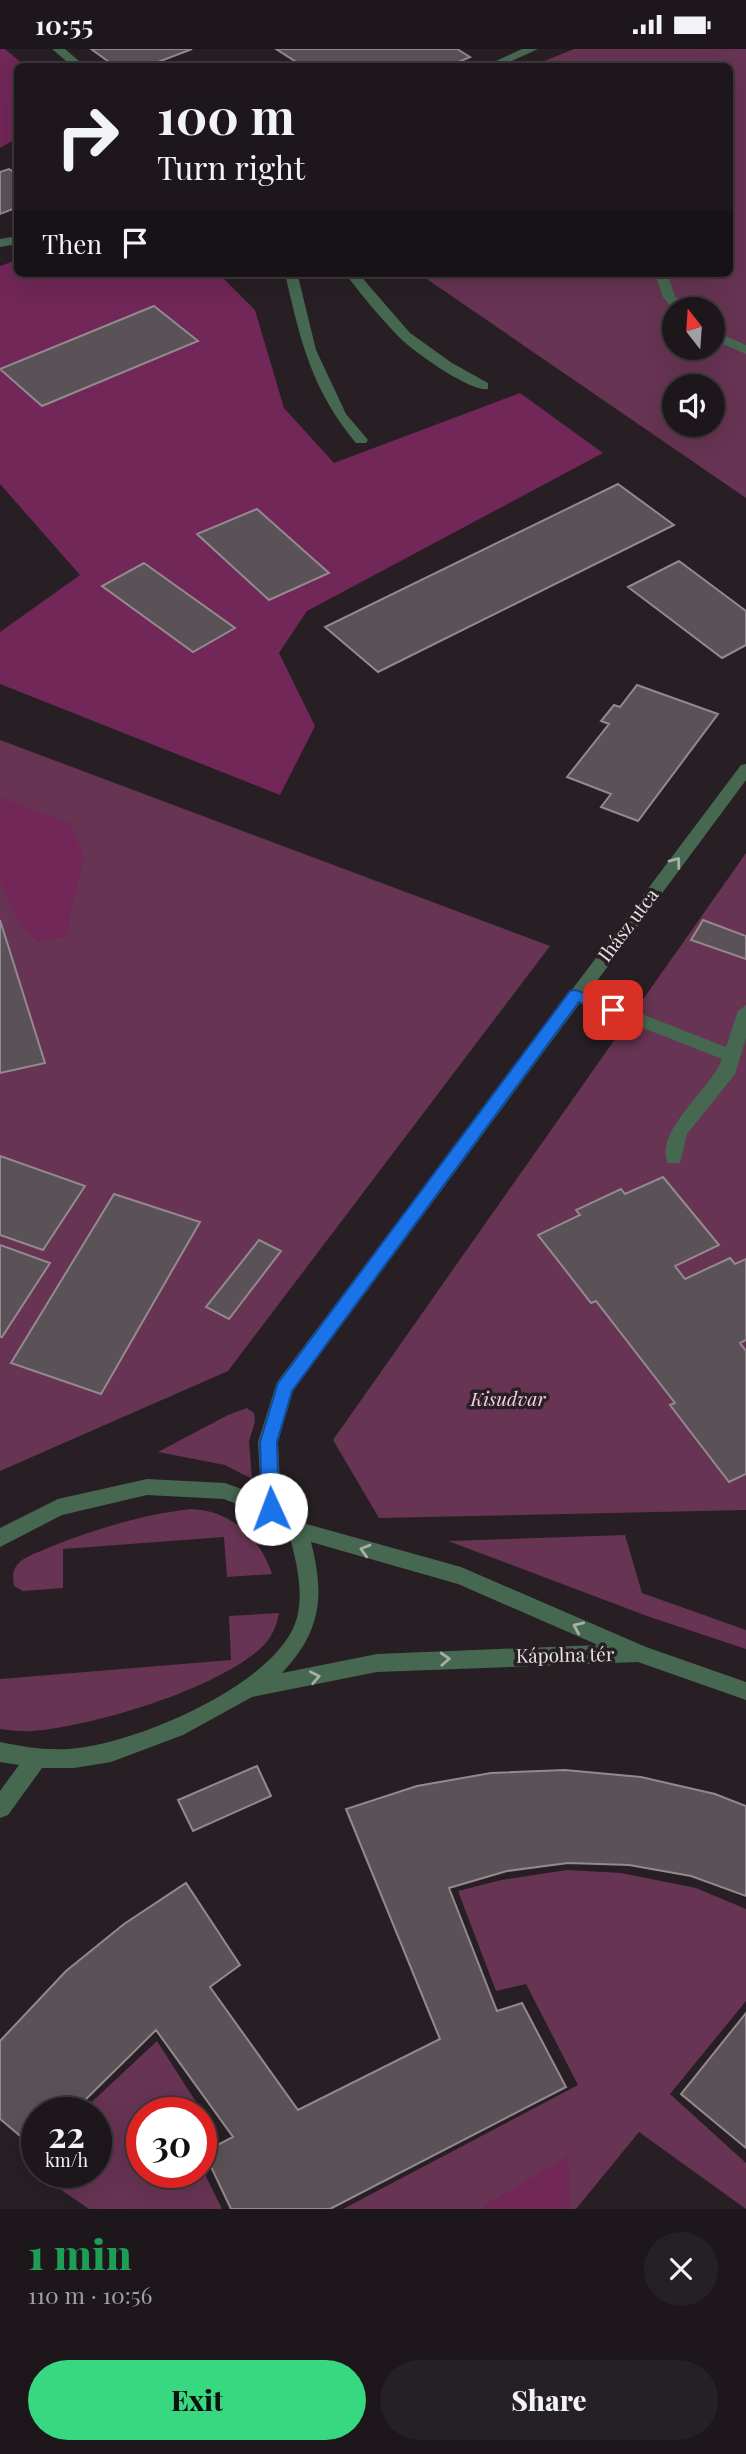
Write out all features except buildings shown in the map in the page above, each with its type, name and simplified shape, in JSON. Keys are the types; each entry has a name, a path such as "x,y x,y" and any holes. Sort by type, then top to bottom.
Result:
{"street":[{"path":"58,49 76,63"},
{"path":"498,63 532,49"},
{"path":"292,277 309,350 340,415 361,440"},
{"path":"354,277 404,336 447,366 483,386"},
{"path":"662,277 669,297"},
{"path":"725,340 746,350"},
{"name":"Ihász utca","path":"271,1509 268,1442 284,1388 746,769"},
{"path":"576,995 732,1056"},
{"path":"674,1158 679,1132 726,1074 746,1011"},
{"name":"Kápolna tér","path":"0,1538 58,1507 147,1487 225,1491 271,1509 298,1530 461,1576 641,1654"},
{"name":"Kápolna tér","path":"0,1752 36,1759 85,1757 147,1742 252,1688 291,1651 305,1625 308,1566 298,1530"},
{"name":"Kápolna tér","path":"252,1688 316,1678 377,1663 556,1654 641,1654"},
{"path":"641,1654 746,1691"},
{"path":"0,1808 36,1759"}],"green space":[{"path":"574,49 746,49 746,498 424,277 733,277 733,63 539,63"},
{"path":"0,740 550,946 228,1371 0,1471"},
{"name":"Kisudvar","path":"746,853 746,1510 379,1518 333,1440"},
{"path":"247,1408 254,1413 255,1422 249,1441 252,1479 225,1465 158,1452 228,1415"},
{"path":"190,1509 218,1514 242,1528 260,1548 272,1574 227,1577 224,1537 63,1549 63,1588 23,1591 14,1586 15,1567 32,1555 119,1523"},
{"path":"625,1535 642,1593 746,1630 746,1649 647,1616 448,1541"},
{"path":"279,1613 274,1631 263,1646 217,1677 186,1690 154,1703 88,1722 32,1731 0,1729 0,1679 231,1660 229,1616"},
{"path":"567,1870 621,1873 696,1888 746,1909 746,2001 670,2094 746,2163 746,2209 639,2132 576,2209 343,2209 578,2085 526,1984 496,1991 458,1891 501,1880"},
{"path":"157,2041 193,2097 126,2097 126,2188 212,2188 222,2209 89,2209 58,2188 112,2188 112,2097 97,2097"}],"shaded area":[{"path":"0,49 5,49 21,63 14,63 14,140 0,148"},
{"path":"14,261 14,277 222,277 255,310 284,408 334,463 520,393 603,453 307,611 279,653 315,726 280,795 0,684 0,632 80,575 0,484 0,266"},
{"path":"0,797 69,823 84,856 66,936 38,942 20,926 0,881"},
{"path":"568,2156 570,2209 482,2209 484,2206"}],"route":[{"path":"271,1509 268,1442 284,1388 576,995 613,1010"}]}
